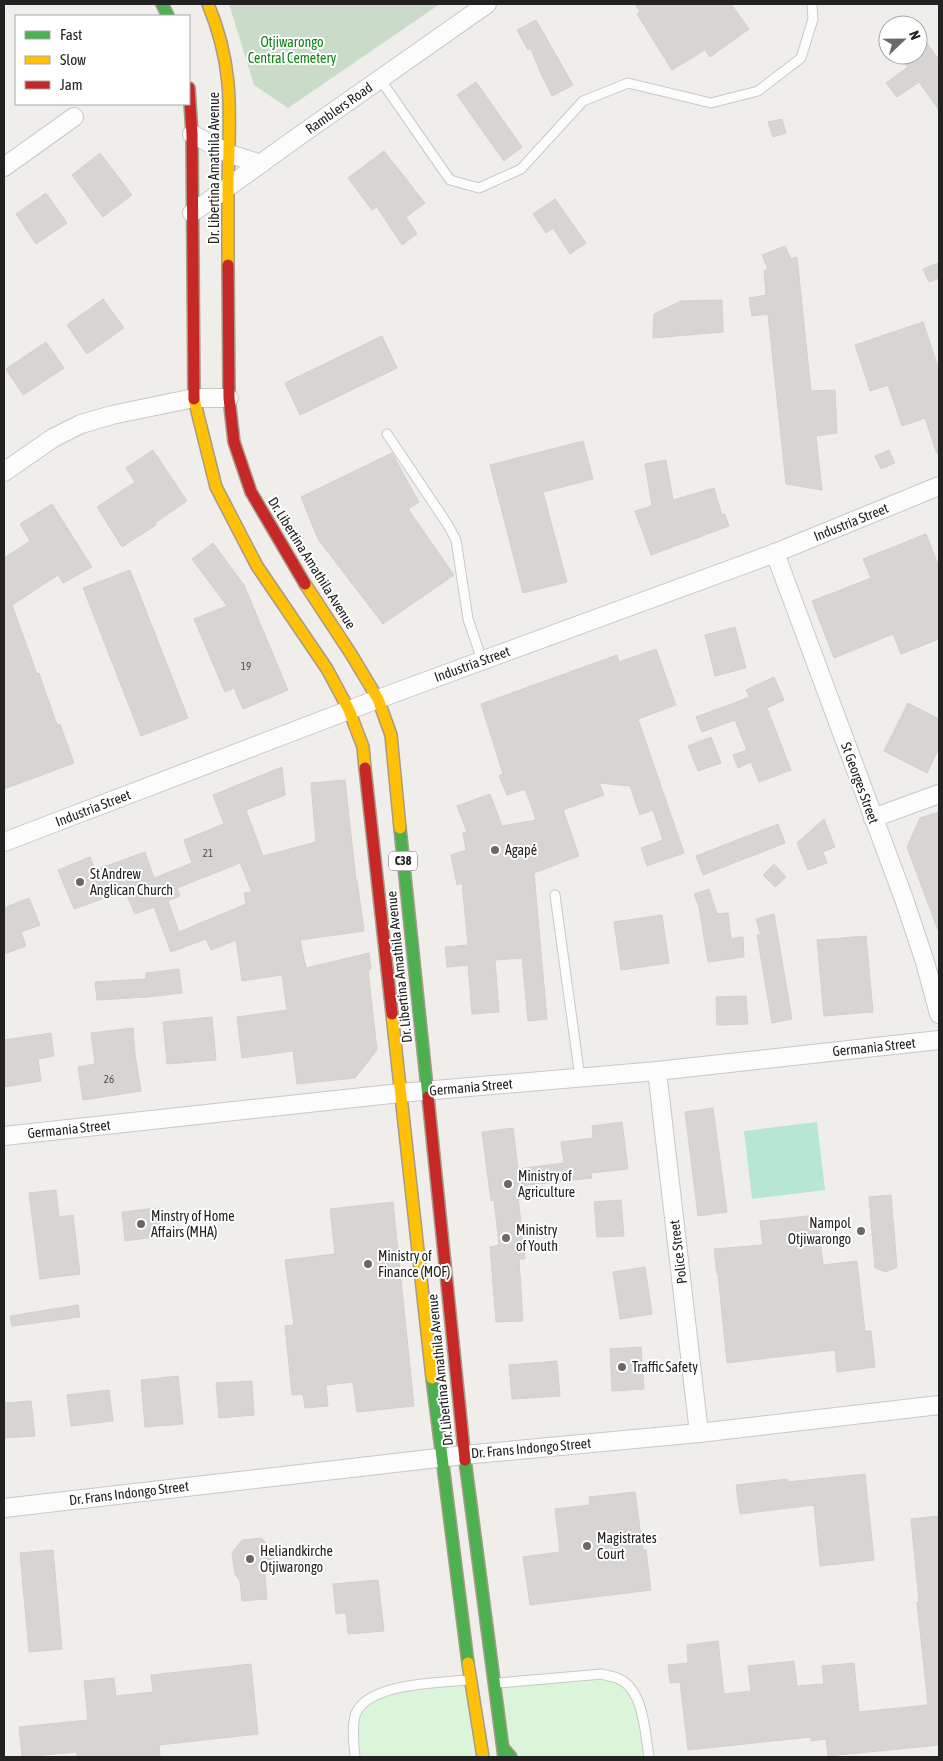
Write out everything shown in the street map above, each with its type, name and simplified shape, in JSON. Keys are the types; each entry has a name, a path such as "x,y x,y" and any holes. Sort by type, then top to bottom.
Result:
{"main road":[{"name":"Dr. Libertina Amathila Avenue","path":"208,4 226,52 230,93 228,187 229,398 234,442 251,492 294,568 351,654 378,699 391,736 464,1454 503,1753"},
{"name":"Dr. Libertina Amathila Avenue","path":"190,103 192,134 194,398 216,487 257,566 327,669 349,710 363,747 442,1457 470,1680 483,1757"},
{"path":"503,1753 511,1757"}],"street":[{"name":"Ramblers Road","path":"192,213 487,4"},
{"path":"4,167 74,117"},
{"path":"192,134 230,154 261,164"},
{"path":"4,472 53,438 81,424 112,414 194,398 229,398"},
{"name":"Industria Street","path":"4,842 482,660 775,553 939,486"},
{"name":"St Georges Street","path":"775,553 919,944 939,1014"},
{"path":"873,818 939,794"},
{"name":"Germania Street","path":"4,1136 400,1093 657,1071 939,1040"},
{"name":"Police Street","path":"657,1071 699,1433"},
{"name":"Dr. Frans Indongo Street","path":"4,1508 464,1454 699,1433 939,1405"}],"lane":[{"path":"380,79 450,180 479,188 521,169 583,101 628,83 711,103 758,91 801,58 814,19 812,4"},
{"path":"387,434 456,540 468,619 482,660"},
{"path":"555,895 580,1078"},
{"path":"495,1683 602,1674 618,1678 630,1688 642,1709 649,1757"},
{"path":"355,1757 353,1736 357,1711 372,1696 388,1690 470,1680"}],"green space":[{"name":"Otjiwarongo Central Cemetery","path":"229,4 440,4 288,108 254,85"},
{"path":"817,1122 825,1190 752,1199 744,1131"},
{"path":"602,1674 618,1678 642,1709 649,1757 511,1757 495,1683"},
{"path":"470,1680 483,1757 355,1757 357,1711 372,1696"}],"building":[{"path":"635,4 731,4 749,29 710,57 705,50 672,70 637,14 640,12"},
{"path":"536,20 573,85 552,96 531,49 528,50 517,30"},
{"path":"928,45 939,60 939,110 919,82 897,97 886,83 908,67 906,65 928,65"},
{"path":"476,82 522,147 504,161 457,95"},
{"path":"782,119 786,133 773,137 768,122"},
{"path":"384,151 425,203 406,217 417,234 402,245 377,207 372,210 348,178"},
{"path":"100,153 132,195 103,217 72,175"},
{"path":"46,193 67,223 36,244 16,214"},
{"path":"555,199 586,243 570,254 553,228 546,233 533,214"},
{"path":"785,246 791,259 797,257 811,391 835,390 837,433 816,436 822,490 786,484 768,314 752,316 749,298 766,295 764,271 768,269 762,255"},
{"path":"939,263 939,278 929,282 923,269"},
{"path":"103,299 124,328 87,354 67,325"},
{"path":"722,300 723,332 653,338 654,314 681,301"},
{"path":"923,322 939,370 939,453 937,454 925,418 902,426 888,385 870,391 855,345"},
{"path":"382,336 397,368 300,415 285,383"},
{"path":"46,342 64,368 23,395 6,369"},
{"path":"583,441 593,479 543,492 567,582 523,593 490,465"},
{"path":"153,450 187,501 155,523 156,525 122,547 97,507 135,482 126,468"},
{"path":"889,450 895,463 881,469 875,456"},
{"path":"392,453 419,502 408,509 454,575 383,624 318,539 301,497"},
{"path":"666,460 673,500 714,488 722,515 725,514 729,526 651,555 635,511 652,506 645,464"},
{"path":"52,504 92,567 63,583 58,575 12,605 57,725 60,724 74,763 4,789 4,558 30,541 20,524"},
{"path":"926,534 939,567 939,639 901,654 893,634 834,658 812,601 871,578 863,559"},
{"path":"213,543 244,585 288,690 243,709 234,688 225,692 194,619 227,606 192,559"},
{"path":"130,570 188,718 141,736 83,588"},
{"path":"735,627 746,668 715,676 705,635"},
{"path":"656,649 676,705 638,719 684,853 647,866 641,848 663,840 653,810 640,815 630,786 599,783 604,795 563,810 579,856 534,873 547,1019 528,1021 522,958 495,960 499,1012 472,1014 468,965 447,967 445,947 468,945 462,883 457,885 451,855 466,850 463,833 467,832 457,806 490,794 502,826 536,820 525,789 507,795 499,776 503,774 481,704 617,655 619,662"},
{"path":"774,677 784,700 767,708 791,770 759,782 751,762 738,768 733,755 747,750 735,720 702,732 696,717 750,697 746,690"},
{"path":"908,703 939,719 939,748 927,773 884,751"},
{"path":"711,737 721,763 698,771 688,746"},
{"path":"282,767 285,795 246,810 263,856 316,842 311,783 345,780 356,880 364,931 300,940 306,968 369,953 371,969 368,970 377,1050 355,1078 297,1084 293,1051 242,1058 237,1017 287,1010 282,975 242,981 236,940 211,950 206,939 171,952 154,907 135,914 125,891 74,909 58,870 90,857 95,870 145,852 154,878 192,863 184,840 224,824 213,795","holes":["240,863 252,892 244,893 246,904 179,932 168,901 180,896 177,888"]},
{"path":"939,812 938,930 907,847 920,818"},
{"path":"824,819 835,847 823,852 827,863 808,870 797,843"},
{"path":"778,824 785,843 703,875 696,856"},
{"path":"774,864 786,877 775,887 763,875"},
{"path":"709,889 717,914 728,913 731,939 743,937 744,957 708,962 699,907 694,894"},
{"path":"29,898 40,925 21,932 26,946 4,954 4,908"},
{"path":"774,914 792,1019 772,1023 757,935 761,935 756,919"},
{"path":"662,915 669,963 621,970 614,922"},
{"path":"866,936 873,1012 824,1016 817,940"},
{"path":"179,969 182,993 97,1000 95,982 146,979 146,973"},
{"path":"746,996 748,1024 717,1025 716,997"},
{"path":"212,1017 216,1060 167,1064 163,1022"},
{"path":"133,1028 141,1091 83,1100 78,1067 95,1064 91,1033"},
{"path":"51,1033 54,1056 38,1059 41,1081 4,1087 4,1040"},
{"path":"713,1108 727,1212 698,1216 685,1112"},
{"path":"622,1122 628,1169 591,1173 592,1178 519,1186 520,1197 518,1197 525,1259 519,1259 523,1321 496,1322 490,1247 499,1245 494,1200 491,1201 482,1132 513,1128 518,1169 564,1163 561,1142 593,1138 592,1126"},
{"path":"56,1190 59,1217 73,1215 80,1274 40,1279 29,1193"},
{"path":"891,1195 897,1267 886,1272 875,1268 869,1197"},
{"path":"621,1200 624,1236 597,1237 594,1202"},
{"name":"Ministry of Finance (MOF)","path":"393,1202 414,1406 357,1412 353,1382 326,1385 328,1406 305,1408 303,1394 292,1395 285,1326 294,1325 285,1260 335,1254 330,1209"},
{"name":"Minstry of Home Affairs (MHA)","path":"157,1208 161,1236 125,1241 122,1212"},
{"path":"817,1215 823,1265 857,1261 865,1331 871,1331 875,1367 837,1372 835,1350 727,1363 714,1249 763,1245 760,1221"},
{"path":"645,1267 652,1314 620,1319 613,1272"},
{"path":"78,1305 80,1317 12,1326 10,1316"},
{"path":"641,1347 644,1389 612,1391 610,1349"},
{"path":"557,1361 560,1396 512,1399 509,1365"},
{"path":"178,1376 183,1424 145,1427 141,1380"},
{"path":"252,1381 254,1415 219,1418 216,1383"},
{"path":"109,1390 113,1421 71,1426 67,1395"},
{"path":"31,1401 35,1436 4,1438 4,1403"},
{"path":"865,1474 874,1560 820,1566 814,1505 740,1514 736,1485 787,1479 788,1482"},
{"path":"635,1492 643,1550 646,1550 651,1590 530,1605 523,1557 560,1552 555,1509 590,1505 589,1497"},
{"path":"939,1516 939,1745 828,1756 826,1739 811,1741 811,1737 688,1750 680,1682 670,1683 668,1665 688,1663 687,1645 718,1641 724,1694 751,1691 748,1666 794,1661 797,1686 824,1684 822,1666 854,1663 859,1712 928,1705 917,1602 919,1602 911,1519"},
{"path":"262,1538 274,1556 265,1576 267,1599 242,1601 240,1581 235,1574 232,1553 242,1540"},
{"path":"53,1550 62,1649 29,1652 20,1553"},
{"path":"378,1580 384,1631 348,1634 346,1613 336,1614 333,1584"},
{"path":"251,1664 258,1734 159,1745 160,1757 77,1757 77,1752 22,1757 19,1727 88,1720 84,1681 114,1678 116,1696 153,1692 151,1675"}],"traffic: fast":[{"path":"162,4 168,15"},
{"path":"400,828 428,1097"},
{"path":"432,1378 468,1663"},
{"path":"465,1460 504,1757"},
{"path":"503,1748 511,1757"}],"traffic: slow":[{"path":"208,4 223,51 229,95 228,265"},
{"path":"194,399 216,487 257,566 327,669 349,710 363,747 365,768"},
{"path":"305,584 378,699 391,735 400,828"},
{"path":"392,1014 432,1378"},
{"path":"468,1663 483,1757"}],"traffic: jam":[{"path":"190,103 192,134 194,399"},
{"path":"228,265 229,398 234,442 251,492 305,584"},
{"path":"365,768 392,1014"},
{"path":"428,1097 465,1460"}],"place":[{"name":"Agapé","path":"495,850"},
{"name":"St Andrew Anglican Church","path":"80,882"},
{"name":"Ministry of Agriculture","path":"508,1184"},
{"name":"Minstry of Home Affairs (MHA)","path":"141,1224"},
{"name":"Nampol Otjiwarongo","path":"861,1231"},
{"name":"Ministry of Youth","path":"506,1238"},
{"name":"Ministry of Finance (MOF)","path":"368,1264"},
{"name":"Traffic Safety","path":"622,1367"},
{"name":"Magistrates Court","path":"587,1546"},
{"name":"Heliandkirche Otjiwarongo","path":"250,1559"}]}
